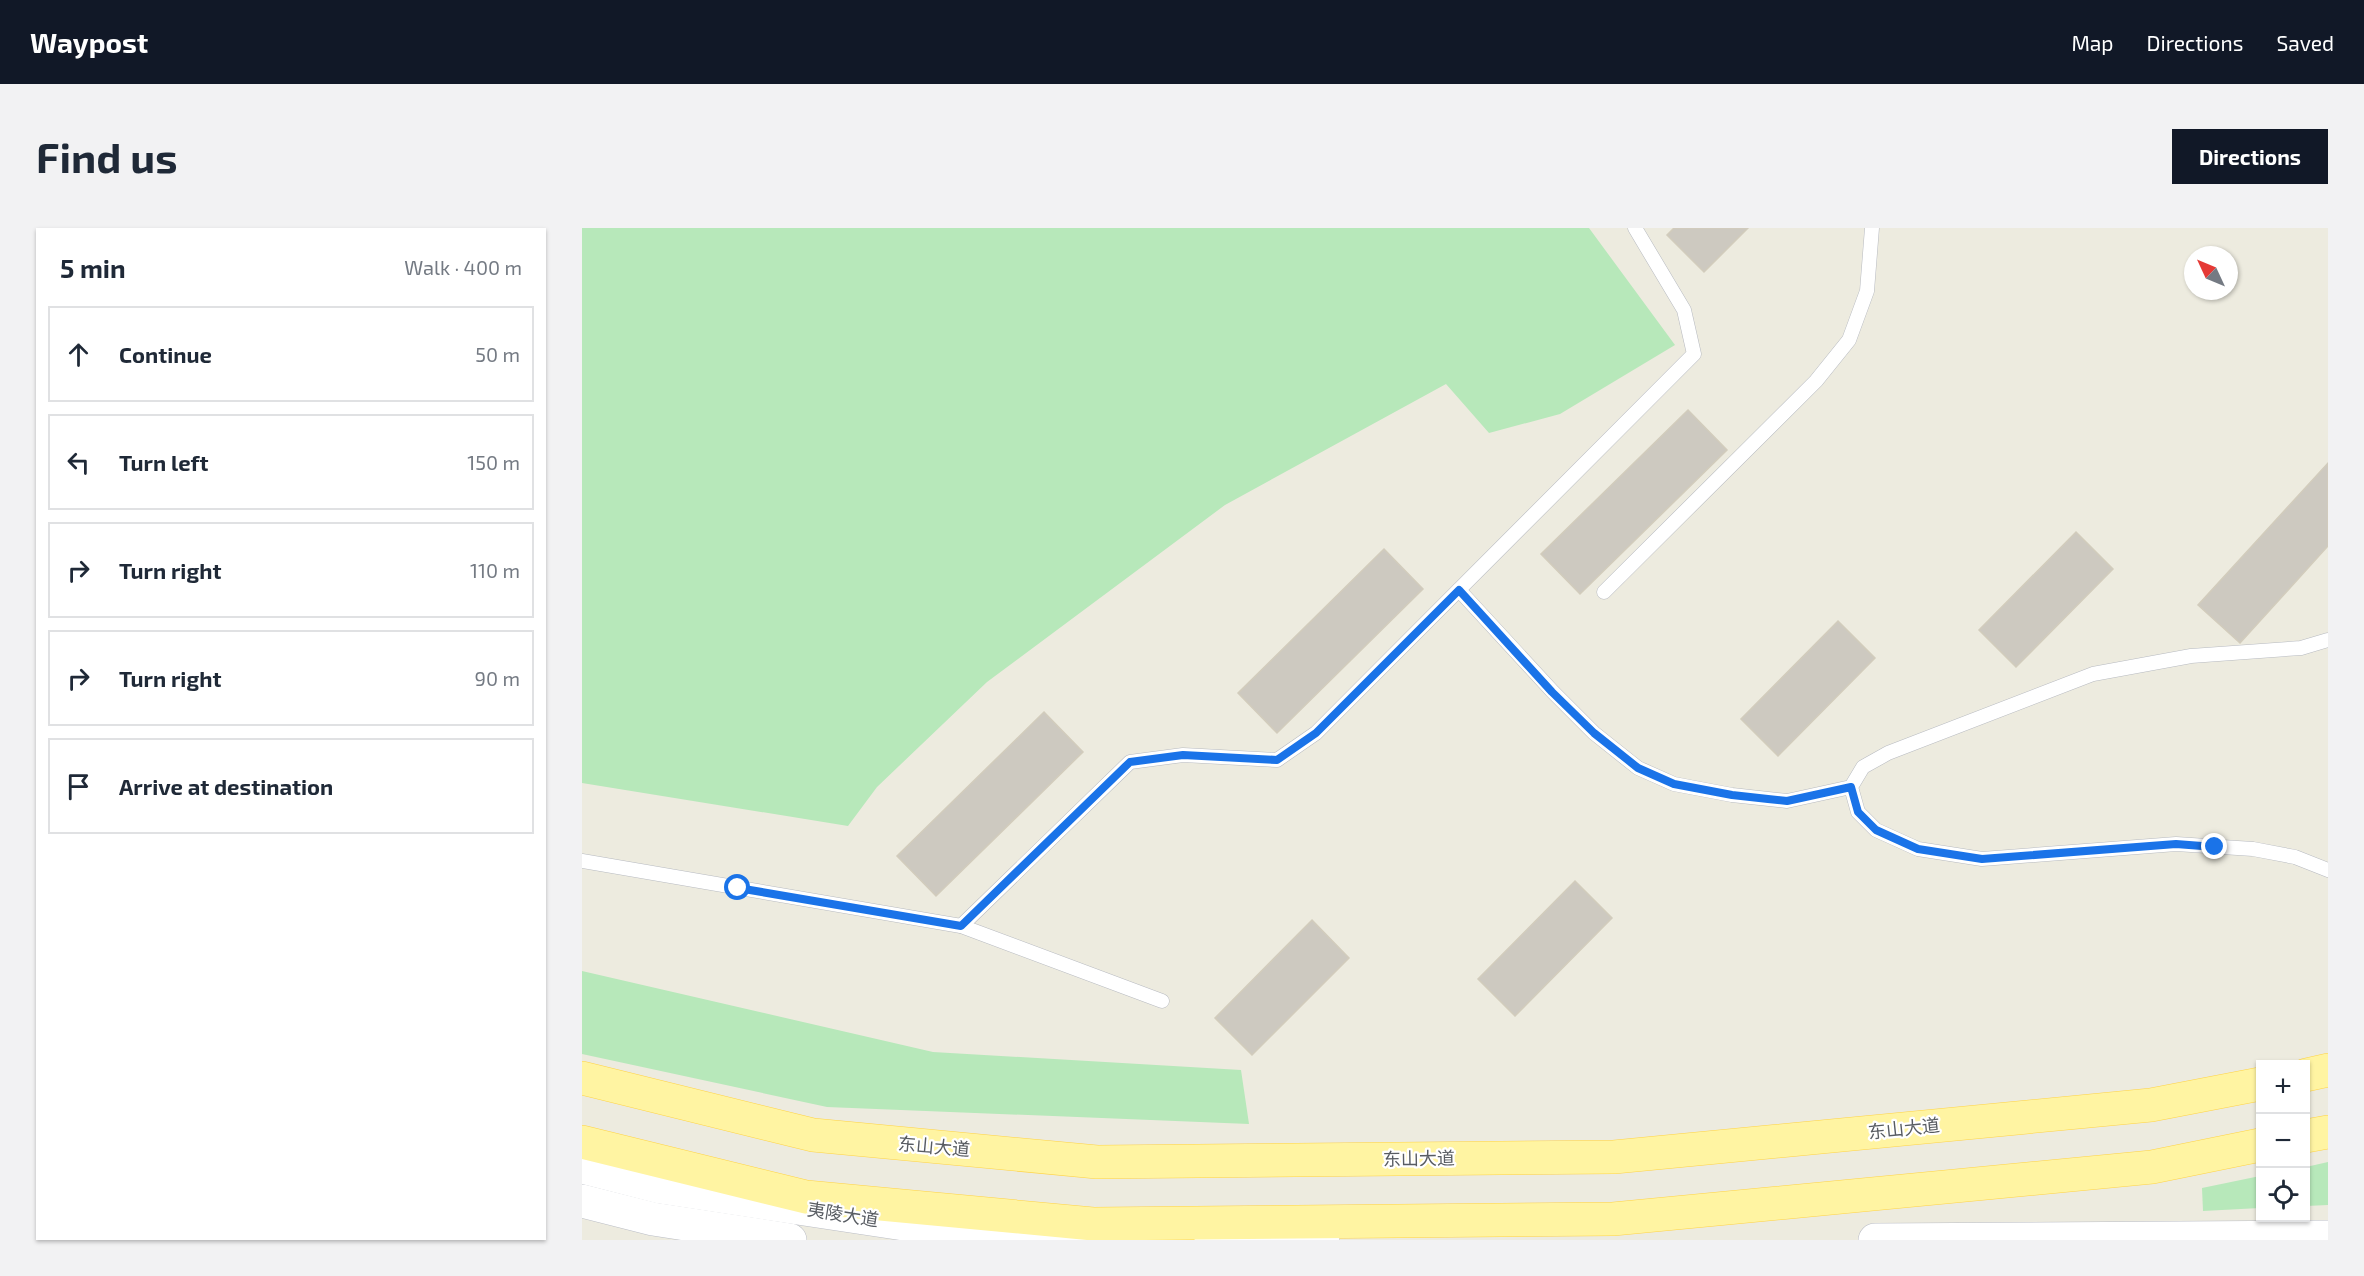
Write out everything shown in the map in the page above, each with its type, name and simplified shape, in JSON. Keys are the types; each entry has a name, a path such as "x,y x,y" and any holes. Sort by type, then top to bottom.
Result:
{"main road":[{"path":"2310,1074 2328,1070"},
{"name":"东山大道","path":"582,1078 813,1136 1097,1162 1614,1157 2151,1105 2256,1084"},
{"path":"2310,1135 2328,1132"},
{"path":"582,1142 806,1197 1093,1224 1613,1219 2152,1167 2256,1146"},
{"name":"夷陵大道","path":"582,1167 660,1187 970,1234 1323,1240"},
{"name":"夷陵大道","path":"582,1201 653,1219 790,1240"},
{"path":"1875,1240 2328,1237"}],"lane":[{"path":"961,926 1130,762 1183,755 1277,760 1316,733 1694,354 1684,310 1635,228"},
{"path":"1604,592 1816,381 1849,340 1867,291 1872,228"},
{"path":"1459,590 1552,692 1594,733 1638,768 1674,784 1732,795 1787,801 1851,787"},
{"path":"2328,640 2301,648 2191,656 2093,674 1888,753 1863,767 1851,787 1858,812 1876,830 1918,849 1982,859 2176,844 2253,849 2295,857 2328,870"},
{"path":"582,861 961,926 1162,1001"}],"green space":[{"path":"582,228 1589,228 1675,345 1560,414 1489,433 1446,384 1225,505 987,682 877,787 848,826 582,783"},
{"path":"582,971 933,1052 1241,1070 1249,1124 827,1107 582,1054"},
{"path":"2328,1162 2328,1205 2310,1206 2310,1166"},
{"path":"2256,1177 2256,1208 2203,1211 2202,1188"}],"building":[{"path":"1674,228 1748,228 1704,272 1667,235"},
{"path":"1688,410 1727,450 1580,594 1541,554"},
{"path":"2328,463 2328,546 2240,643 2198,605"},
{"path":"2076,532 2113,569 2016,667 1979,630"},
{"path":"1384,549 1423,589 1277,733 1238,693"},
{"path":"1838,621 1875,658 1778,756 1741,719"},
{"path":"1044,712 1083,752 936,896 897,856"},
{"path":"1575,881 1612,918 1515,1016 1478,979"},
{"path":"1312,920 1349,958 1252,1055 1215,1018"}],"route":[{"path":"738,888 961,926 1130,762 1183,755 1235,760 1277,760 1316,733 1459,590 1552,692 1594,733 1638,768 1674,784 1732,795 1787,801 1851,787 1858,812 1876,830 1918,849 1982,859 2176,844 2215,847"}]}
